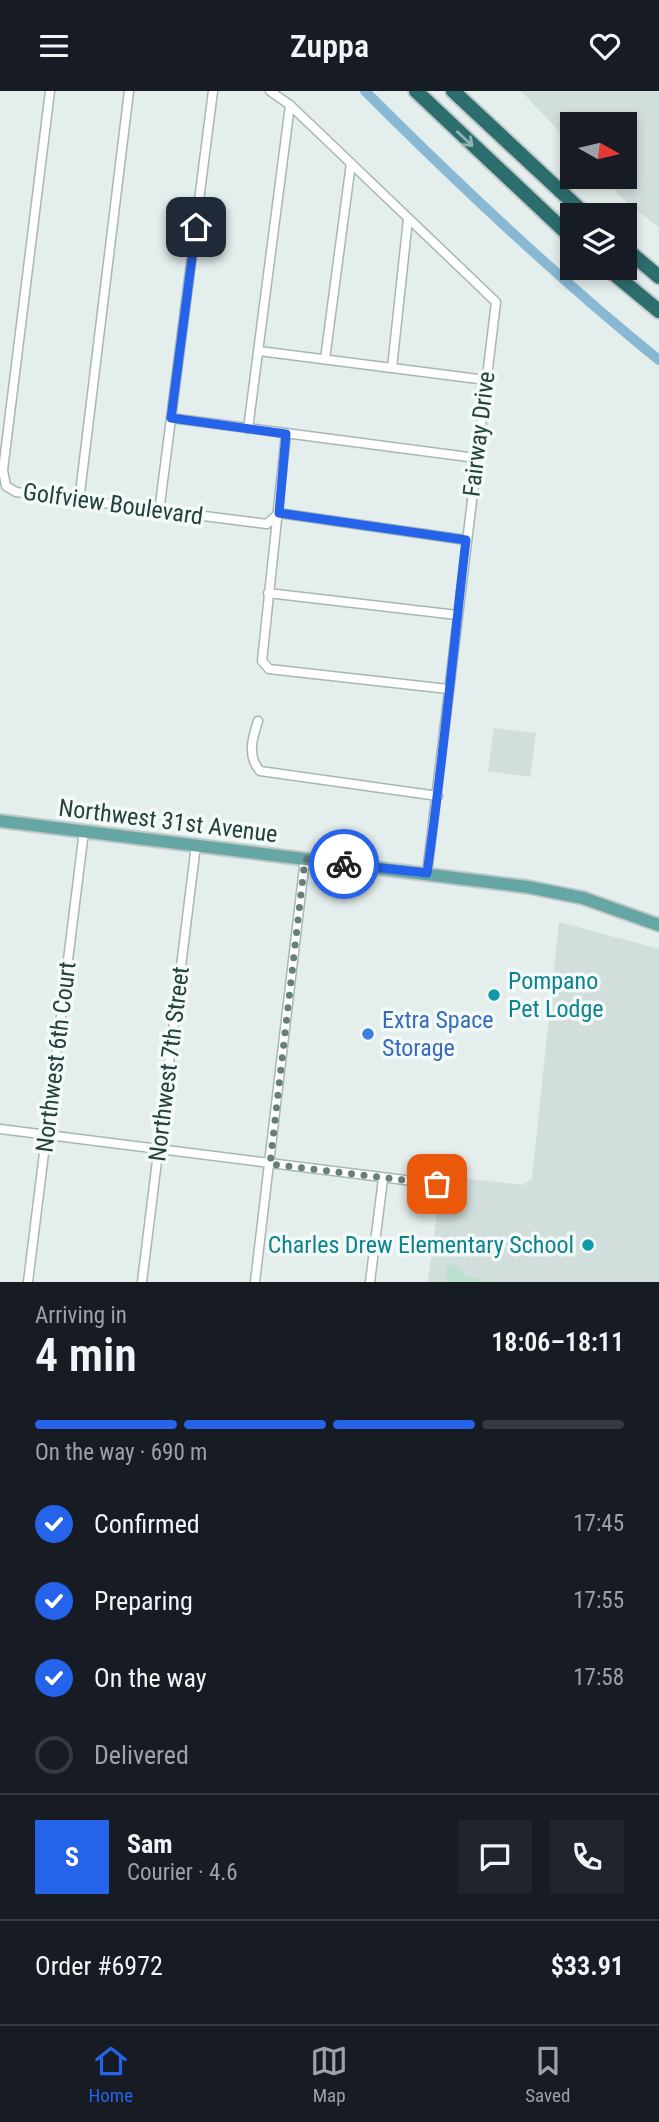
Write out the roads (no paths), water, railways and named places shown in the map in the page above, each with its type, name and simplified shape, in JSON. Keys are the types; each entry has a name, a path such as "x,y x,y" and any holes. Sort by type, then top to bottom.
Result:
{"highway":[{"path":"416,91 560,227"},
{"path":"453,91 573,203"},
{"path":"637,258 659,277"},
{"path":"622,280 659,311"}],"main road":[{"name":"Northwest 31st Avenue","path":"0,821 528,887 583,898 659,925"}],"street":[{"name":"Golfview Boulevard","path":"50,91 3,470 6,486 16,492 267,524 279,513"},
{"path":"79,501 129,91"},
{"path":"159,512 213,91"},
{"name":"Fairway Drive","path":"270,91 290,105 496,302 427,873"},
{"path":"248,429 290,105"},
{"path":"325,359 351,163"},
{"path":"392,368 408,219"},
{"path":"259,351 486,380"},
{"path":"171,418 477,458"},
{"path":"286,434 262,661 269,669 448,689"},
{"path":"279,513 466,540"},
{"path":"268,593 457,615"},
{"path":"258,721 251,754 260,771 438,796"},
{"name":"Northwest 6th Court","path":"28,1282 84,831"},
{"name":"Northwest 7th Street","path":"142,1282 196,845"},
{"path":"255,1282 305,859"},
{"path":"0,1129 437,1184"},
{"path":"370,1282 383,1179"}],"waterway":[{"path":"365,91 508,229 582,296 659,360"}],"place":[{"name":"Pompano Pet Lodge","path":"494,995"},
{"name":"Extra Space Storage","path":"368,1034"},
{"name":"Charles Drew Elementary School","path":"588,1245"}]}
